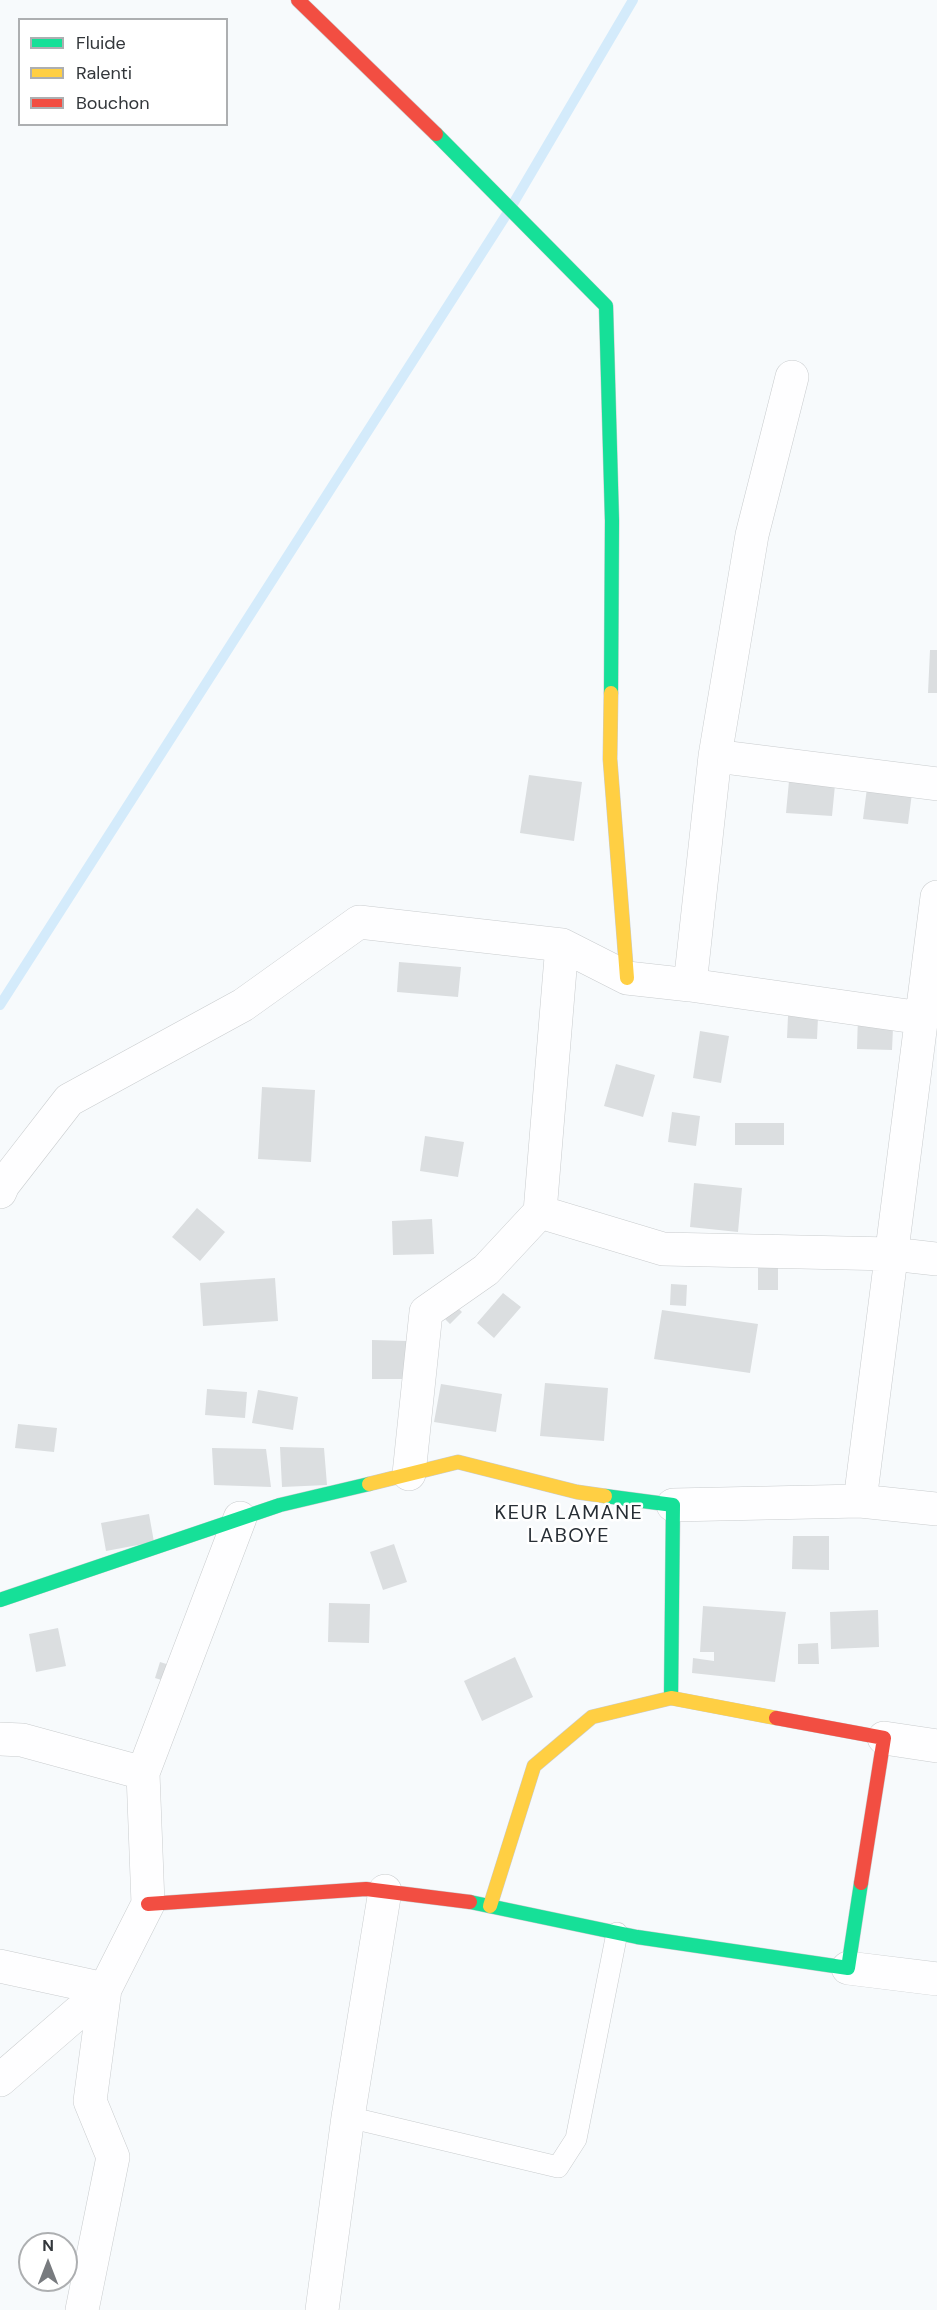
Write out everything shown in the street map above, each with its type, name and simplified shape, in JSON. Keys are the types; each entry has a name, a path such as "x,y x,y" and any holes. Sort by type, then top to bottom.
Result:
{"street":[{"path":"298,0 400,98 606,306 612,521 610,759 627,978"},
{"path":"690,985 715,756 752,536 792,376"},
{"path":"715,756 937,784"},
{"path":"860,1501 937,897"},
{"path":"0,1192 3,1185 69,1100 243,1005 359,922 562,945 627,978 921,1018"},
{"path":"409,1474 426,1312 486,1270 540,1212 562,945"},
{"path":"540,1212 663,1249 892,1254 937,1259"},
{"path":"0,1600 280,1505 458,1462 577,1492 673,1505 860,1501 937,1509"},
{"path":"671,1698 673,1505"},
{"path":"82,2310 113,2157 90,2101 105,1989 148,1904 143,1773 240,1518"},
{"path":"490,1906 534,1766 592,1717 671,1698 937,1746"},
{"path":"848,1968 884,1738"},
{"path":"0,1739 21,1740 143,1773"},
{"path":"148,1904 366,1889 490,1906 617,1933 848,1968 937,1978"},
{"path":"321,2310 348,2117 385,1892"},
{"path":"0,1966 105,1989"},
{"path":"0,2080 105,1989"}],"lane":[{"path":"348,2117 558,2167 576,2139 617,1933"}],"building":[{"path":"930,650 937,650 937,693 928,693"},
{"path":"529,775 582,782 574,841 520,833"},
{"path":"789,781 835,785 832,816 786,813"},
{"path":"867,788 912,793 908,824 863,819"},
{"path":"399,962 461,967 458,997 397,992"},
{"path":"858,1015 893,1028 892,1050 857,1049"},
{"path":"788,1016 818,1017 817,1039 787,1038"},
{"path":"700,1031 729,1036 721,1083 693,1078"},
{"path":"616,1064 655,1075 643,1117 604,1106"},
{"path":"262,1087 315,1090 311,1162 258,1159"},
{"path":"672,1112 700,1116 696,1146 668,1142"},
{"path":"735,1123 784,1123 784,1145 735,1145"},
{"path":"425,1136 464,1142 458,1177 420,1171"},
{"path":"694,1183 742,1188 738,1232 690,1227"},
{"path":"197,1208 225,1232 200,1261 172,1237"},
{"path":"432,1219 434,1254 393,1255 392,1221"},
{"path":"758,1264 778,1264 778,1290 758,1290"},
{"path":"275,1278 278,1321 203,1326 200,1283"},
{"path":"671,1284 687,1285 686,1306 670,1305"},
{"path":"503,1293 521,1307 494,1338 477,1323"},
{"path":"456,1306 462,1312 450,1324 443,1317"},
{"path":"662,1310 758,1324 750,1373 654,1359"},
{"path":"372,1340 408,1341 407,1379 372,1379"},
{"path":"545,1383 608,1388 604,1441 540,1436"},
{"path":"441,1384 502,1394 496,1432 434,1422"},
{"path":"207,1389 247,1392 245,1418 205,1415"},
{"path":"258,1390 298,1397 293,1430 252,1423"},
{"path":"18,1424 57,1428 54,1452 15,1448"},
{"path":"280,1447 324,1448 327,1485 282,1487"},
{"path":"212,1448 266,1449 271,1487 214,1485"},
{"path":"149,1514 154,1542 106,1551 101,1523"},
{"path":"793,1536 829,1536 829,1570 792,1569"},
{"path":"394,1544 407,1582 383,1590 370,1552"},
{"path":"329,1603 370,1604 369,1643 328,1642"},
{"path":"703,1606 786,1612 775,1682 692,1673 693,1658 714,1661 714,1652 700,1652"},
{"path":"878,1610 879,1647 831,1649 830,1612"},
{"path":"58,1628 66,1666 36,1672 29,1634"},
{"path":"818,1643 819,1664 798,1664 798,1644"},
{"path":"515,1657 533,1697 482,1721 464,1681"},
{"path":"160,1662 176,1667 171,1683 155,1678"}],"waterway":[{"path":"0,1005 510,209 633,0"}],"traffic: fast":[{"path":"436,134 606,306 612,521 611,693"},
{"path":"0,1600 280,1505 369,1484"},
{"path":"605,1496 673,1505 671,1698"},
{"path":"470,1902 637,1937 848,1968 861,1883"}],"traffic: slow":[{"path":"611,693 610,759 627,978"},
{"path":"369,1484 458,1462 577,1492 605,1496"},
{"path":"490,1906 534,1766 592,1717 671,1698 776,1718"}],"traffic: jam":[{"path":"298,0 436,134"},
{"path":"776,1718 884,1738 861,1883"},
{"path":"148,1904 366,1889 470,1902"}],"district":[{"name":"KEUR LAMANE LABOYE","path":"569,1526"}]}
